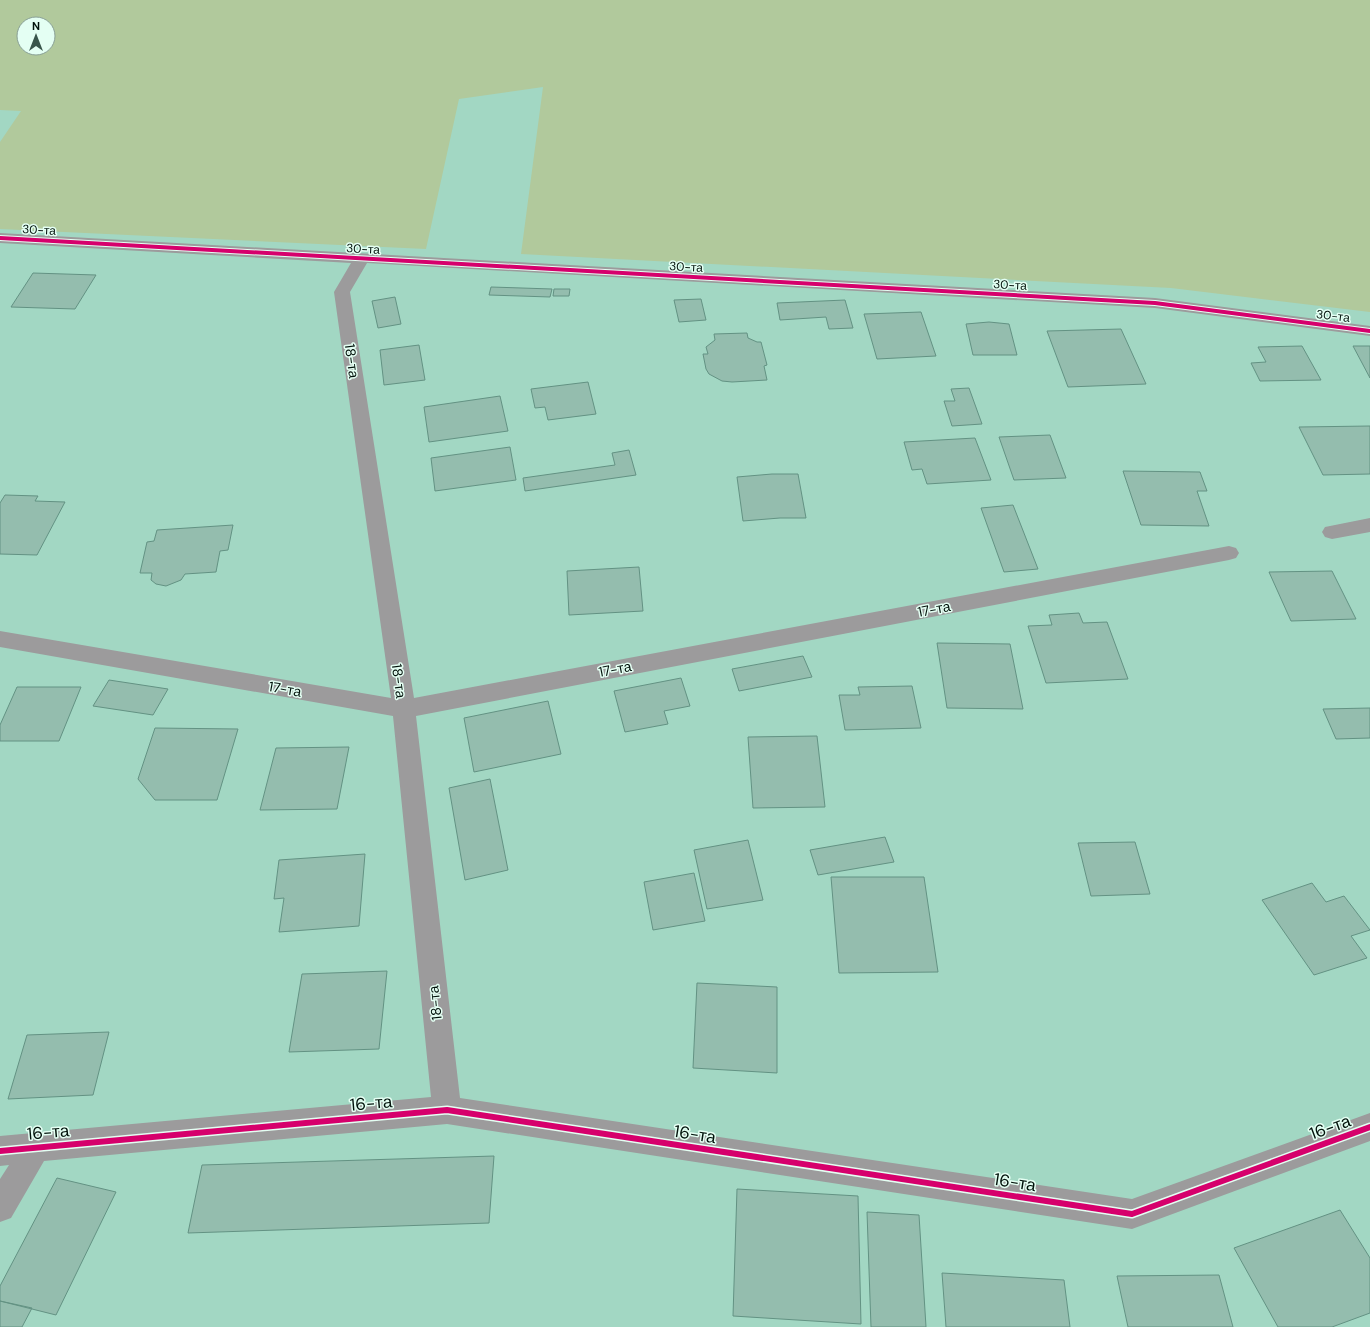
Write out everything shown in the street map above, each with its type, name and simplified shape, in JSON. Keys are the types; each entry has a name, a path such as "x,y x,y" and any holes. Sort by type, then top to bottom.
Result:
{"street":[{"name":"30-та","path":"0,238 1155,303 1370,331"},
{"name":"18-та","path":"361,259 342,292 404,709 447,1110"},
{"path":"1332,532 1370,525"},
{"name":"17-та","path":"0,639 404,709 1229,553"},
{"name":"16-та","path":"0,1151 447,1110 1132,1214 1370,1127"},
{"path":"0,1207 36,1147"}],"green space":[{"path":"0,0 1370,0 1370,312 1171,288 521,254 543,87 459,99 426,249 0,229 0,142 21,111 0,110"}],"building":[{"path":"33,273 96,275 75,309 11,307"},
{"path":"491,287 552,289 550,297 489,295"},
{"path":"554,289 570,289 569,296 553,296"},
{"path":"395,297 401,324 378,328 372,301"},
{"path":"701,299 706,320 679,322 674,300"},
{"path":"845,300 853,328 829,329 826,317 780,320 777,303"},
{"path":"921,312 936,356 877,359 864,314"},
{"path":"989,322 1009,324 1017,355 973,355 966,324"},
{"path":"1121,329 1146,384 1068,387 1047,331"},
{"path":"747,333 748,338 761,342 767,365 764,366 767,380 732,382 722,381 709,374 706,369 703,354 708,354 706,347 715,340 714,334"},
{"path":"419,345 425,380 384,385 380,350"},
{"path":"1302,346 1321,380 1260,381 1251,363 1266,362 1258,347"},
{"path":"1353,346 1370,346 1370,378"},
{"path":"588,382 596,414 548,420 545,407 535,408 531,389"},
{"path":"969,388 982,424 952,426 944,401 955,401 951,389"},
{"path":"500,396 508,431 429,442 424,407"},
{"path":"1370,426 1370,474 1323,475 1299,427"},
{"path":"1050,435 1066,478 1014,480 999,437"},
{"path":"975,438 991,480 927,484 922,469 912,470 904,442"},
{"path":"510,447 516,480 435,491 431,458"},
{"path":"629,450 636,475 525,491 523,478 615,465 612,453"},
{"path":"1123,471 1200,472 1207,491 1197,491 1209,526 1141,525"},
{"path":"772,474 798,474 806,518 780,518 743,521 737,477"},
{"path":"5,495 38,496 35,501 65,502 37,555 0,554 0,503"},
{"path":"1013,505 1038,569 1004,572 981,508"},
{"path":"233,525 228,550 220,551 216,572 185,574 181,580 166,586 156,584 151,580 152,573 140,573 147,542 154,541 157,530"},
{"path":"639,567 643,611 569,615 567,571"},
{"path":"1332,571 1356,619 1291,621 1269,572"},
{"path":"1079,613 1083,623 1107,622 1128,679 1046,683 1028,626 1052,625 1049,615"},
{"path":"937,643 1010,644 1023,709 947,708"},
{"path":"803,656 812,677 739,691 732,669"},
{"path":"681,678 690,706 664,711 668,724 625,732 614,691"},
{"path":"109,680 168,689 153,715 93,706"},
{"path":"912,686 921,728 845,730 839,695 860,695 858,687"},
{"path":"17,687 81,687 59,741 0,741 0,725"},
{"path":"548,701 561,754 474,772 464,718"},
{"path":"1370,708 1370,738 1336,739 1323,709"},
{"path":"155,728 238,729 217,800 155,800 138,779"},
{"path":"817,736 825,807 753,808 748,737"},
{"path":"349,747 337,809 260,810 276,748"},
{"path":"490,779 508,870 465,880 449,788"},
{"path":"885,837 894,862 818,875 810,850"},
{"path":"748,840 763,900 707,909 694,850"},
{"path":"1135,842 1150,894 1091,896 1078,843"},
{"path":"365,854 359,926 279,932 284,898 274,899 279,860"},
{"path":"694,873 705,921 653,930 644,882"},
{"path":"831,877 924,877 938,972 839,973"},
{"path":"1312,883 1326,902 1344,896 1370,930 1351,936 1367,958 1314,975 1262,900"},
{"path":"387,971 379,1049 289,1052 302,974"},
{"path":"697,983 777,987 777,1073 693,1068"},
{"path":"109,1032 93,1095 8,1099 27,1035"},
{"path":"494,1156 489,1223 188,1233 202,1165"},
{"path":"57,1178 116,1192 56,1315 0,1301 0,1286"},
{"path":"737,1189 858,1196 861,1324 733,1316"},
{"path":"1340,1210 1370,1258 1370,1313 1332,1327 1278,1327 1234,1248"},
{"path":"867,1212 919,1215 926,1327 871,1327"},
{"path":"942,1273 1064,1280 1070,1327 946,1327"},
{"path":"1219,1275 1233,1327 1128,1327 1117,1276"},
{"path":"0,1301 32,1308 22,1327 0,1327"}],"cycle path":[{"path":"0,238 1155,303 1370,331"},
{"path":"0,1151 447,1110 1132,1214 1370,1127"}]}
